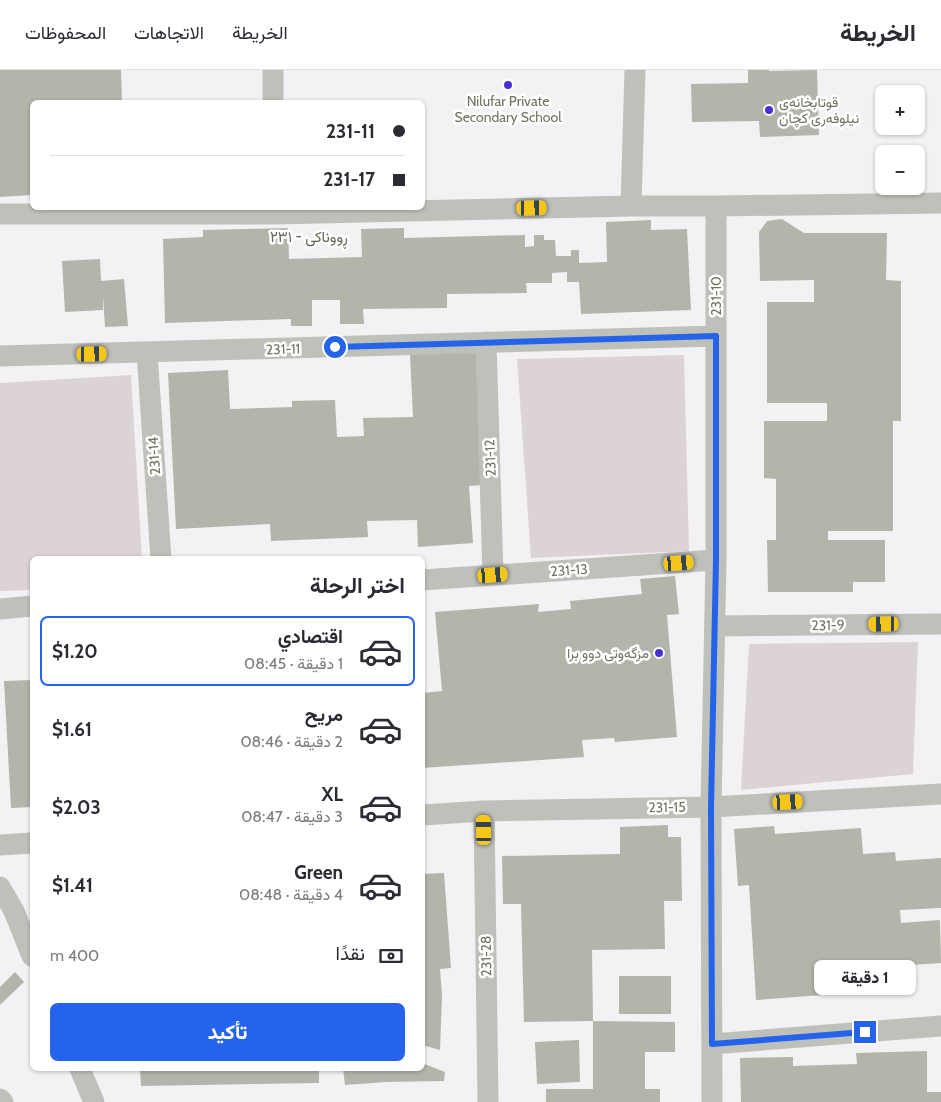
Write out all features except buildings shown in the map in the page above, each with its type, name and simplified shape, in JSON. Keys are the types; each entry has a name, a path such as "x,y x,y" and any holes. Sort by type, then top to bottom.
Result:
{"street":[{"path":"273,70 273,100"},
{"path":"631,206 635,70"},
{"path":"425,209 941,202"},
{"name":"231-10","path":"712,1102 711,807 716,560 716,206"},
{"path":"0,214 345,210"},
{"name":"231-11","path":"0,356 716,336"},
{"name":"231-12","path":"486,342 493,575"},
{"name":"231-14","path":"146,353 161,556"},
{"name":"231-13","path":"425,580 716,560"},
{"path":"0,609 30,606"},
{"name":"231-9","path":"715,626 941,624"},
{"name":"231-15","path":"425,815 484,811 711,807 941,794"},
{"name":"231-28","path":"484,811 488,1102"},
{"path":"0,846 30,843"},
{"path":"0,887 14,911 30,951"},
{"path":"712,1044 941,1026"},
{"path":"81,1071 94,1102"},
{"path":"0,1099 3,1102"}],"shaded area":[{"path":"684,355 689,551 531,558 517,359"},
{"path":"131,375 142,556 30,556 30,590 0,591 0,383"},
{"path":"918,642 913,774 741,790 749,644"}],"place":[{"name":"Nilufar Private Secondary School","path":"508,85"},
{"name":"قوتابخانەی نیلوفەری کچان","path":"769,110"},
{"name":"مزگەوتی دوو برا","path":"659,653"}],"district":[{"name":"ڕووناکی - ٢٣١","path":"309,237"}],"route":[{"path":"335,347 716,336 716,560 711,807 712,1044 865,1032"}]}
